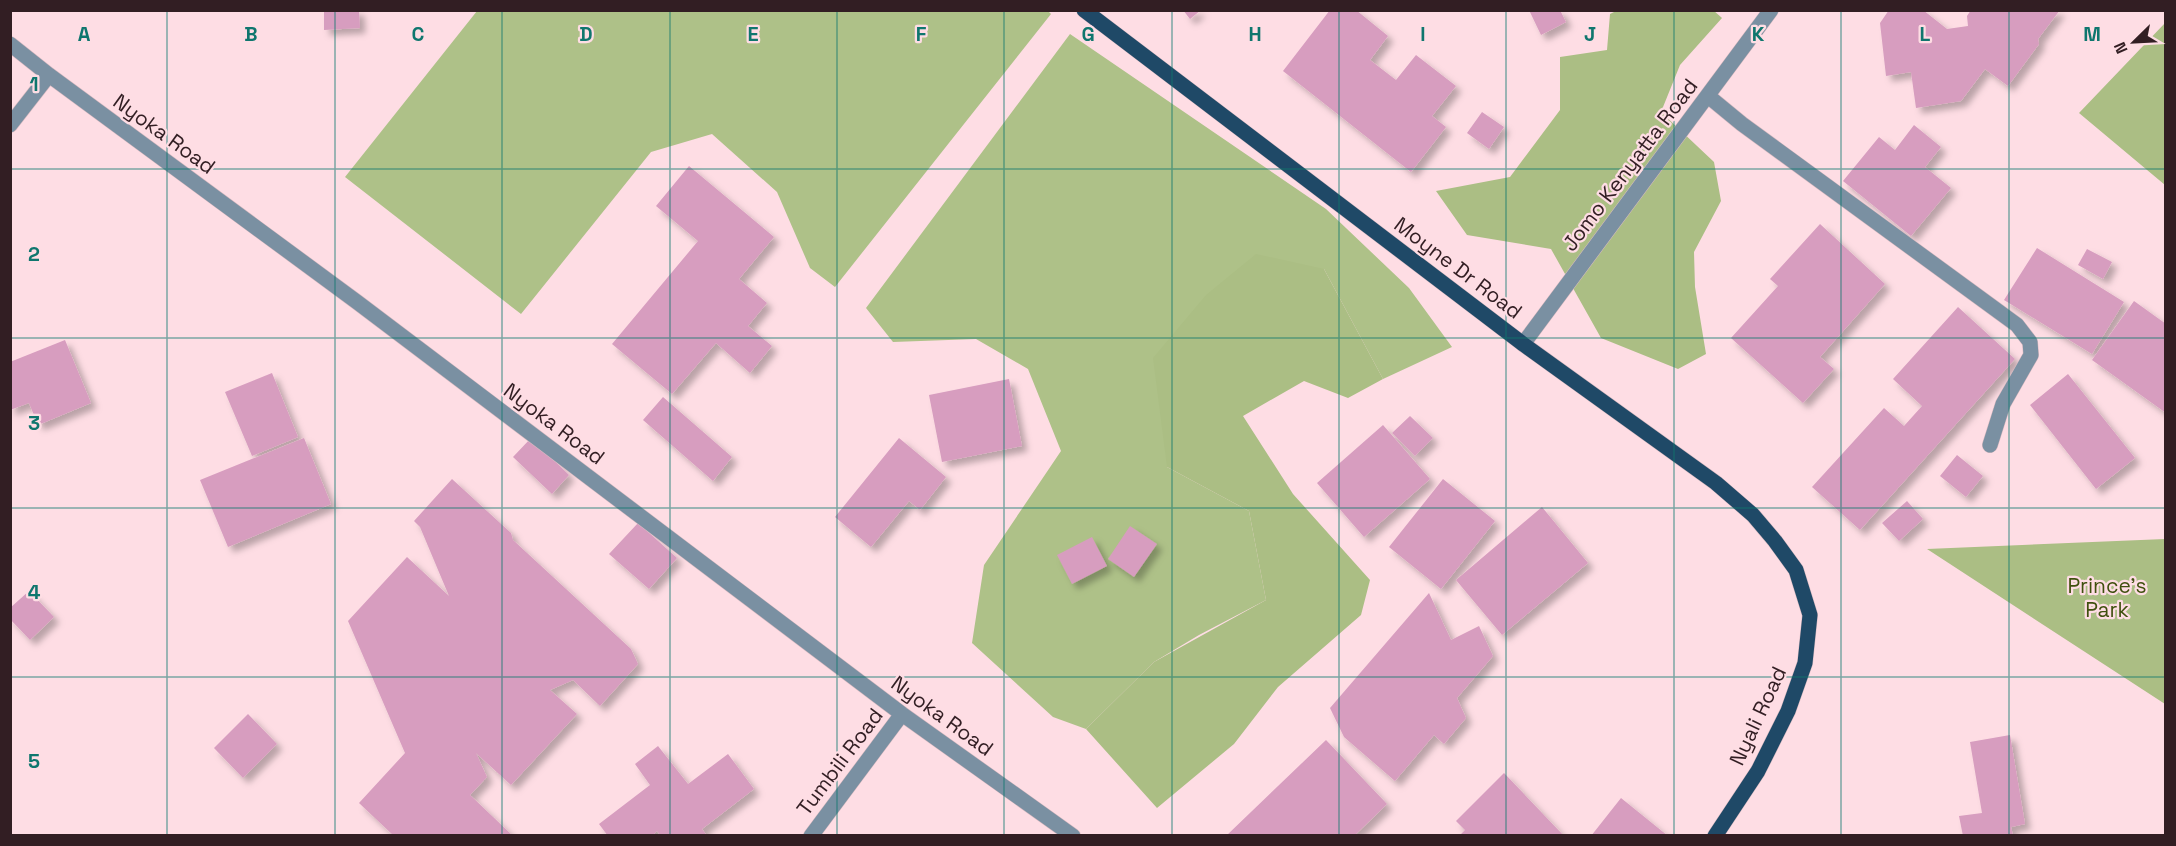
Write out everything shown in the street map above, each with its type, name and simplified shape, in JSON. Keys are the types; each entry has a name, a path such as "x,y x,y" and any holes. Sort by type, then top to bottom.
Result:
{"main road":[{"name":"Moyne Dr Road","path":"1084,10 1523,344 1716,483 1753,515 1796,570"},
{"name":"Nyali Road","path":"1715,836 1758,771 1788,711 1805,663 1810,615 1796,570"}],"street":[{"name":"Jomo Kenyatta Road","path":"1523,344 1771,10"},
{"name":"Nyoka Road","path":"10,45 366,309 902,714 1073,836"},
{"path":"10,125 49,75"},
{"path":"1708,96 1742,124 2017,325 2030,342 2031,355 2003,404 1990,445"},
{"name":"Tumbili Road","path":"811,836 902,714"}],"green space":[{"path":"1047,10 1051,14 835,287 810,268 777,192 712,134 651,152 521,314 345,177 477,11"},
{"path":"1618,10 1713,10 1722,18 1680,65 1661,112 1714,162 1721,201 1694,252 1695,287 1706,354 1678,369 1601,338 1551,249 1467,235 1436,191 1510,177 1560,110 1560,57 1607,50 1610,14"},
{"path":"2165,23 2165,185 2079,113"},
{"path":"1070,34 1326,209 1409,288 1452,347 1383,379 1324,269 1167,467 1249,511 1266,600 1199,635 1154,662 1086,729 1053,717 972,643 984,565 1061,451 1028,369 976,339 893,342 866,308"},
{"path":"1256,254 1324,269 1383,379 1348,398 1304,381 1243,416 1293,494 1370,580 1361,615 1278,687 1234,744 1157,808 1086,729 1154,662 1266,600 1249,511 1167,467 1153,358 1206,295"},
{"name":"Prince's Park","path":"2165,539 2165,704 1927,549"}],"building":[{"path":"324,10 359,10 360,28 324,30"},
{"path":"1183,10 1201,10 1190,19"},
{"path":"1330,10 1356,10 1388,36 1370,60 1396,80 1416,55 1456,86 1432,116 1446,127 1411,172 1283,71"},
{"path":"1529,10 1560,10 1566,22 1541,35"},
{"path":"1889,10 1923,10 1947,29 1968,26 1967,16 1971,10 2060,10 2038,39 2039,44 2008,86 1985,69 1961,101 1916,108 1911,72 1886,76 1880,23"},
{"path":"1482,112 1504,127 1489,149 1467,133"},
{"path":"1914,125 1941,147 1925,167 1951,188 1911,236 1843,181 1879,137 1895,150"},
{"path":"689,166 774,237 739,279 767,303 748,326 772,346 750,373 716,343 672,394 612,344 698,241 656,206"},
{"path":"1820,224 1885,284 1820,357 1834,369 1803,403 1731,338 1778,286 1770,279"},
{"path":"2037,248 2124,302 2092,354 2004,300"},
{"path":"2087,249 2112,262 2103,279 2078,265"},
{"path":"2134,301 2166,324 2166,413 2092,360"},
{"path":"1958,307 2015,359 1860,530 1812,487 1884,408 1904,426 1922,406 1893,379"},
{"path":"65,340 91,403 38,425 29,403 10,410 10,362"},
{"path":"272,373 298,437 252,456 225,392"},
{"path":"2068,374 2135,458 2096,489 2030,405"},
{"path":"1009,379 1022,446 942,462 929,395"},
{"path":"663,397 732,457 713,481 643,420"},
{"path":"1410,416 1433,438 1415,456 1392,433"},
{"path":"1383,425 1430,479 1364,537 1317,483"},
{"path":"304,438 331,504 228,547 200,480"},
{"path":"531,438 569,475 552,494 513,457"},
{"path":"899,438 946,477 920,510 909,501 871,547 835,517"},
{"path":"1957,455 1983,476 1966,497 1940,476"},
{"path":"452,479 511,533 513,540 631,649 638,664 600,706 573,680 550,690 577,714 511,785 476,753 487,777 470,795 513,836 394,836 359,803 405,753 348,621 407,557 449,596 420,527 414,521"},
{"path":"1443,479 1495,521 1441,589 1389,547"},
{"path":"1907,501 1923,519 1899,541 1882,523"},
{"path":"1542,507 1588,563 1502,635 1456,580"},
{"path":"638,523 677,558 649,589 609,554"},
{"path":"1130,526 1157,544 1134,577 1108,559"},
{"path":"1092,537 1107,566 1072,584 1057,555"},
{"path":"29,591 54,617 30,640 10,619 10,608"},
{"path":"1429,593 1451,640 1479,626 1493,656 1457,698 1466,718 1444,744 1434,735 1395,781 1344,737 1330,708"},
{"path":"248,714 277,744 243,778 214,748"},
{"path":"2010,735 2025,824 2011,827 2013,836 1963,836 1959,816 1982,813 1970,742"},
{"path":"1326,740 1387,804 1354,836 1226,836"},
{"path":"658,746 688,784 728,754 754,789 702,829 707,836 661,836 657,831 652,836 608,836 599,824 650,785 635,764"},
{"path":"1504,773 1564,836 1459,836 1465,830 1456,821"},
{"path":"1621,798 1668,836 1591,836"}]}
